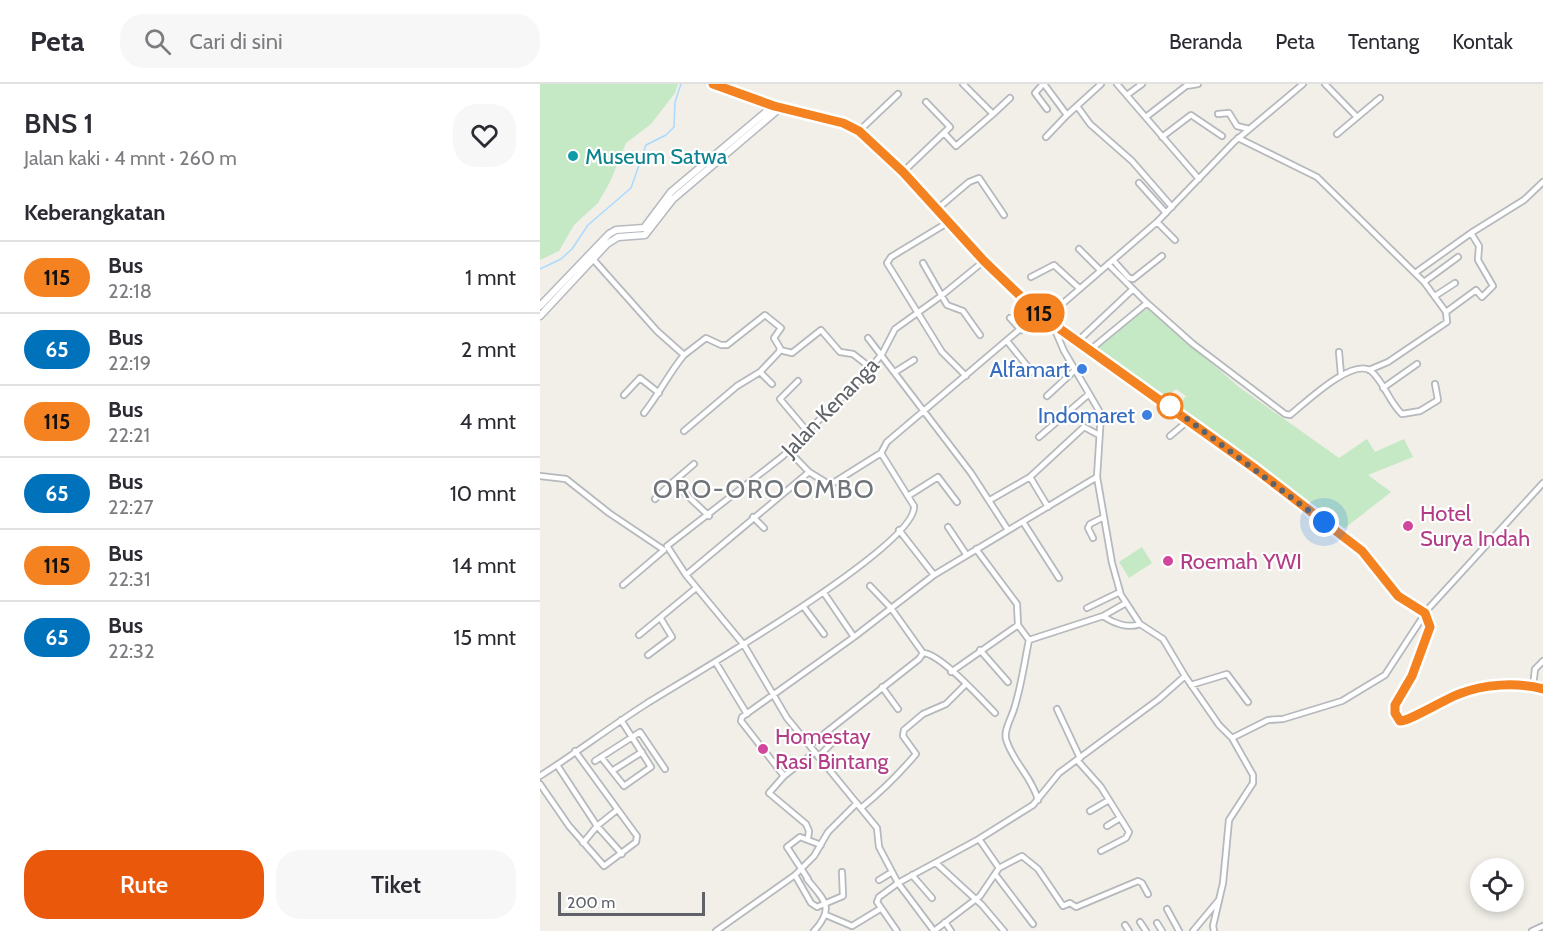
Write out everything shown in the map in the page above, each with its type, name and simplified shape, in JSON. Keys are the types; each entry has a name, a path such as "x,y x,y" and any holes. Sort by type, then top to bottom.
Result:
{"main road":[{"path":"713,84 777,107 843,123 859,131 903,172 947,223 1039,314 1189,420 1362,551 1398,596 1425,613 1430,627 1412,676 1395,705 1395,713 1402,722 1432,705 1472,690 1518,685 1543,689"},
{"path":"540,316 553,297 609,234 616,230 644,228 670,197 777,107"},
{"path":"561,288 614,238 645,235 670,197"},
{"path":"540,306 553,297"}],"street":[{"path":"963,84 993,114"},
{"path":"1047,110 1035,93 1035,89 1044,84 1067,115"},
{"path":"1046,136 1101,84"},
{"path":"1117,84 1199,178"},
{"path":"1127,95 1142,84"},
{"path":"1146,117 1186,86 1198,84"},
{"path":"1045,318 1157,222 1238,138 1303,84"},
{"path":"1325,84 1356,117"},
{"path":"859,131 898,94"},
{"path":"944,133 956,146 1010,98"},
{"path":"1337,134 1380,98"},
{"path":"903,172 950,126 926,102"},
{"path":"1077,106 1090,124 1132,161 1172,207"},
{"path":"1218,114 1229,113 1237,126 1248,129"},
{"path":"1162,137 1191,115 1222,136"},
{"path":"1108,264 1193,344 1290,415 1341,375 1363,369 1369,370 1388,362 1444,324 1446,312 1424,282 1370,227 1329,192 1317,177 1238,138"},
{"path":"936,210 969,182 980,178 1004,215"},
{"path":"1415,273 1471,233 1524,200 1543,182"},
{"path":"1139,183 1166,213"},
{"path":"1157,222 1175,240"},
{"path":"947,223 888,261 916,314 945,356 966,376"},
{"path":"1446,312 1476,290 1482,297 1493,286 1478,260 1479,246 1471,233"},
{"path":"1079,249 1100,270"},
{"path":"1113,260 1129,278 1133,279 1162,256"},
{"path":"1424,282 1458,256"},
{"path":"592,258 657,331 684,355"},
{"name":"Jalan Kenanga","path":"623,585 670,542 709,516 788,450 871,368 882,354 895,329 984,261"},
{"path":"923,263 950,308 963,311 980,335"},
{"path":"1031,277 1054,265 1079,288"},
{"path":"1435,296 1455,283"},
{"path":"1078,341 1133,290"},
{"path":"1090,350 1147,303"},
{"path":"788,450 809,472 830,485 881,453 887,442 1039,314"},
{"path":"644,413 684,355 706,338 721,345 727,345 768,315 781,328 774,338 780,350 792,353 821,330 840,352 854,354 871,368"},
{"path":"1010,318 1021,330"},
{"path":"1052,323 1075,370 1101,414 1097,477 1120,592 1140,624 1160,635 1185,676 1219,725 1232,738 1252,771 1254,779 1229,820 1223,883 1214,931"},
{"path":"1059,340 1067,334"},
{"path":"868,338 990,501 1008,530"},
{"path":"1007,341 1032,372"},
{"path":"684,431 737,386 760,372 780,350"},
{"path":"1339,352 1341,375"},
{"path":"895,372 914,360"},
{"path":"1383,388 1417,364"},
{"path":"1047,396 1075,370"},
{"path":"1369,370 1402,414 1420,411 1438,400 1435,384"},
{"path":"760,372 772,384"},
{"path":"624,395 640,378 659,393"},
{"path":"798,381 780,399 807,431"},
{"path":"1039,437 1089,394"},
{"path":"1170,436 1189,420"},
{"path":"990,501 1030,477 1084,427 1099,435"},
{"path":"540,776 621,720 716,663 824,593 899,530 914,512 908,496 881,453"},
{"path":"655,499 694,464"},
{"path":"686,575 809,472"},
{"path":"540,476 566,479 609,513 665,549 744,645 772,697 877,828 879,846 897,883 934,931 976,899 999,868 1019,857 1025,857 1031,866 1039,870 1063,906 1070,903 1076,908 1138,881 1148,894"},
{"path":"908,496 938,477 957,502"},
{"path":"1030,477 1048,507"},
{"path":"784,776 741,721 747,714 854,637 934,575 1097,477"},
{"path":"673,482 709,516"},
{"path":"1232,738 1268,720 1283,719 1342,701 1385,675 1425,613 1543,483"},
{"path":"753,517 764,528"},
{"path":"1093,538 1089,524 1104,517"},
{"path":"1023,522 1059,578"},
{"path":"948,527 966,554"},
{"path":"899,530 934,575"},
{"path":"976,549 1018,605 1018,625 1029,640 1020,687 1005,735 1035,787 1038,800"},
{"path":"870,586 891,608 923,653 931,654 995,713"},
{"path":"639,635 662,619 696,588"},
{"path":"1087,608 1120,592"},
{"path":"824,593 854,637"},
{"path":"1029,640 1103,616 1126,603"},
{"path":"802,606 824,634"},
{"path":"1103,616 1123,625 1133,627 1140,624"},
{"path":"648,655 671,639 662,619"},
{"path":"951,672 1018,625"},
{"path":"980,650 1008,682"},
{"path":"810,745 919,659 923,653"},
{"path":"1533,686 1535,669 1543,661"},
{"path":"716,663 747,714"},
{"path":"1191,684 1227,674 1248,702"},
{"path":"897,931 880,909 878,899 897,883 979,839 1038,800 1051,781 1185,676"},
{"path":"716,931 795,875 828,832 859,805 891,784 897,773 916,754 903,736 904,730 924,714 946,704 966,684"},
{"path":"882,687 898,709"},
{"path":"1057,709 1078,759 1109,800 1129,836 1101,851"},
{"path":"602,756 626,786 651,767 621,720"},
{"path":"595,761 632,736 642,734 665,769"},
{"path":"808,838 809,831 806,824 770,794 784,776 833,742"},
{"path":"540,784 583,843 605,867 622,854 638,838 575,751"},
{"path":"612,771 642,752"},
{"path":"557,765 597,826 622,854"},
{"path":"1090,811 1109,800"},
{"path":"583,843 597,826 617,810"},
{"path":"1107,826 1120,818"},
{"path":"814,931 826,915 826,903 787,847 797,838 808,838 820,845"},
{"path":"979,839 999,868"},
{"path":"936,864 976,899 1004,931"},
{"path":"795,875 814,906 843,897 842,872"},
{"path":"879,880 892,872"},
{"path":"995,874 1033,924"},
{"path":"912,875 932,898"},
{"path":"800,884 808,879"},
{"path":"1193,931 1220,898"},
{"path":"826,915 852,926 880,909"},
{"path":"1167,909 1179,931"},
{"path":"945,922 951,931"},
{"path":"1140,922 1146,931"},
{"path":"1157,923 1162,931"},
{"path":"1125,925 1129,931"},
{"path":"1532,931 1543,926"}],"green space":[{"path":"540,84 678,84 675,93 651,124 626,143 610,182 598,203 574,225 559,251 540,260"},
{"path":"1146,306 1239,387 1339,458 1367,439 1375,452 1404,439 1413,457 1368,475 1391,492 1341,531 1177,408 1186,396 1176,389 1165,398 1096,348"},
{"path":"1142,547 1152,563 1129,578 1119,562"}],"waterway":[{"path":"540,269 561,259 572,249 588,225 631,188 646,145 666,135 674,127 675,102 681,84"}],"bus line":[{"name":"115","path":"713,84 774,106 843,123 859,131 903,172 966,244 1039,314 1257,470 1362,551 1395,593 1425,613 1430,620 1430,627 1413,672 1395,705 1395,713 1400,721 1406,721 1432,705 1475,689 1518,685 1543,689"}],"place":[{"name":"Museum Satwa","path":"573,156"},
{"name":"Alfamart","path":"1082,369"},
{"name":"Indomaret","path":"1147,415"},
{"name":"Hotel Surya Indah","path":"1408,526"},
{"name":"Roemah YWI","path":"1168,561"},
{"name":"Homestay Rasi Bintang","path":"763,749"}],"district":[{"name":"ORO-ORO OMBO","path":"764,489"}],"route":[{"path":"1170,406 1324,522"}]}
